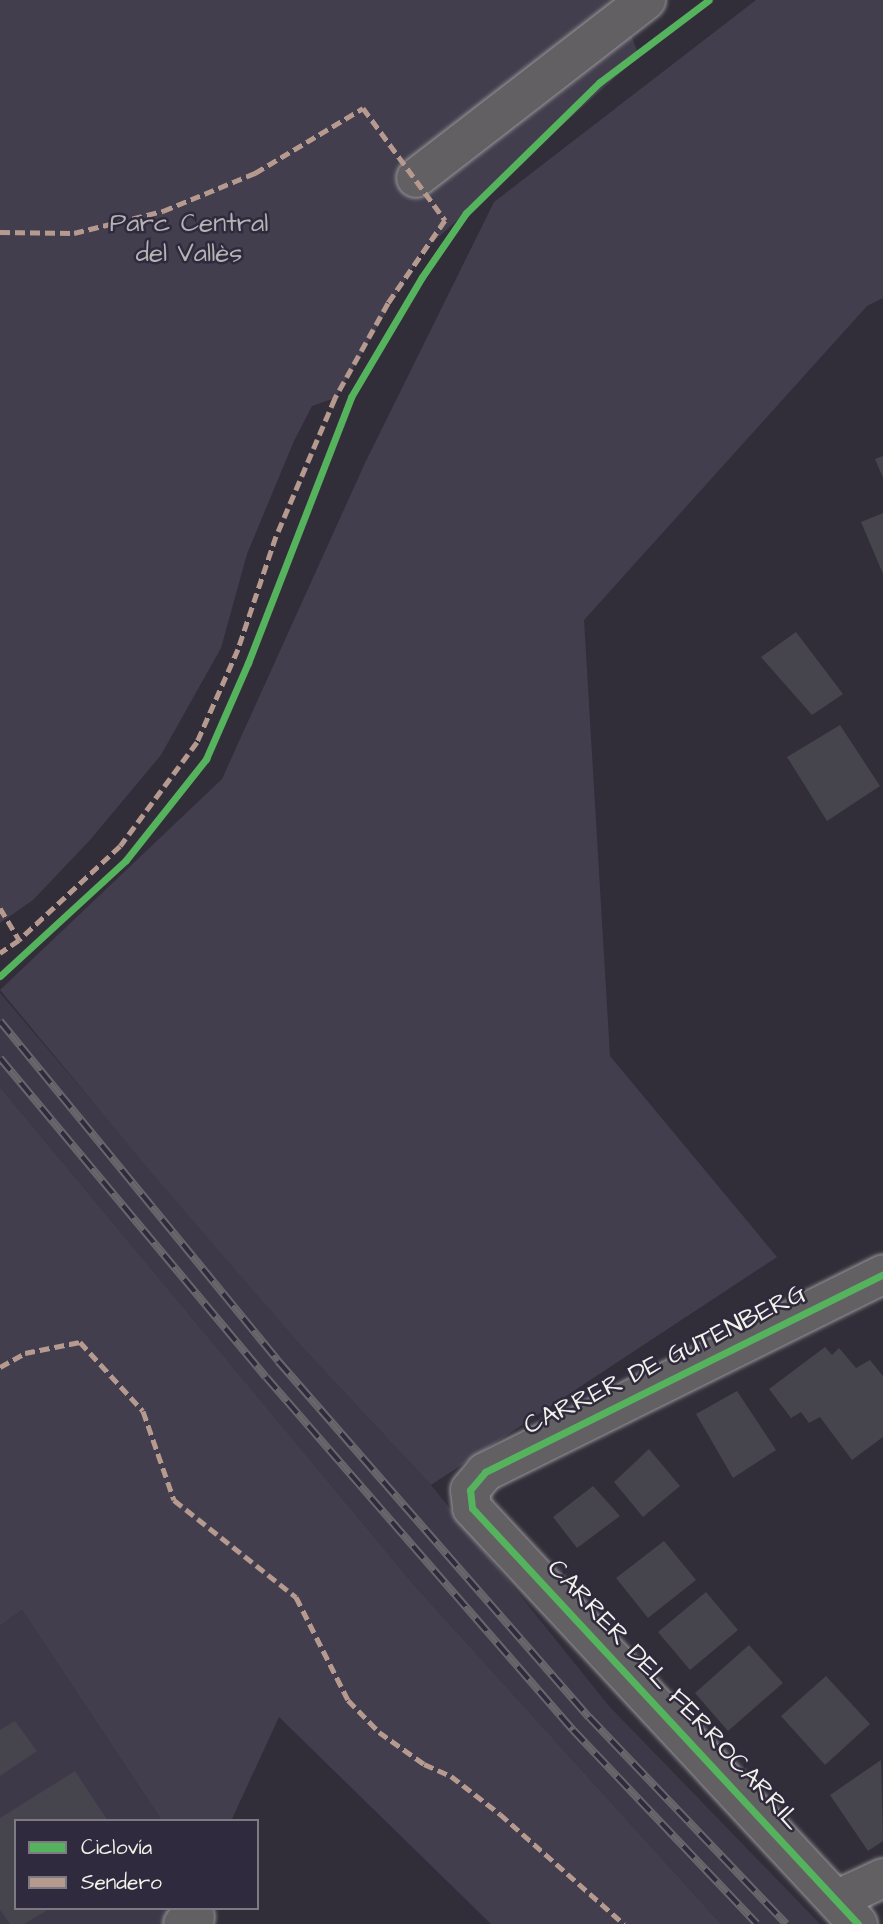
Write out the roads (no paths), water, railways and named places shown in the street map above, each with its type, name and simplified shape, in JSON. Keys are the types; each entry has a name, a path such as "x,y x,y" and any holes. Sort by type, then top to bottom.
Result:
{"street":[{"path":"416,178 646,0"},
{"name":"CARRER DE GUTENBERG","path":"470,1490 485,1472 877,1290"},
{"name":"CARRER DEL FERROCARRIL","path":"470,1490 472,1508 847,1912"},
{"path":"847,1912 883,1878"}],"railway":[{"path":"0,1021 278,1361 589,1717 786,1924"},
{"path":"0,1058 266,1377 573,1730 757,1924"}],"park label":[{"name":"Parc Central del Vallès","path":"189,239"}]}
